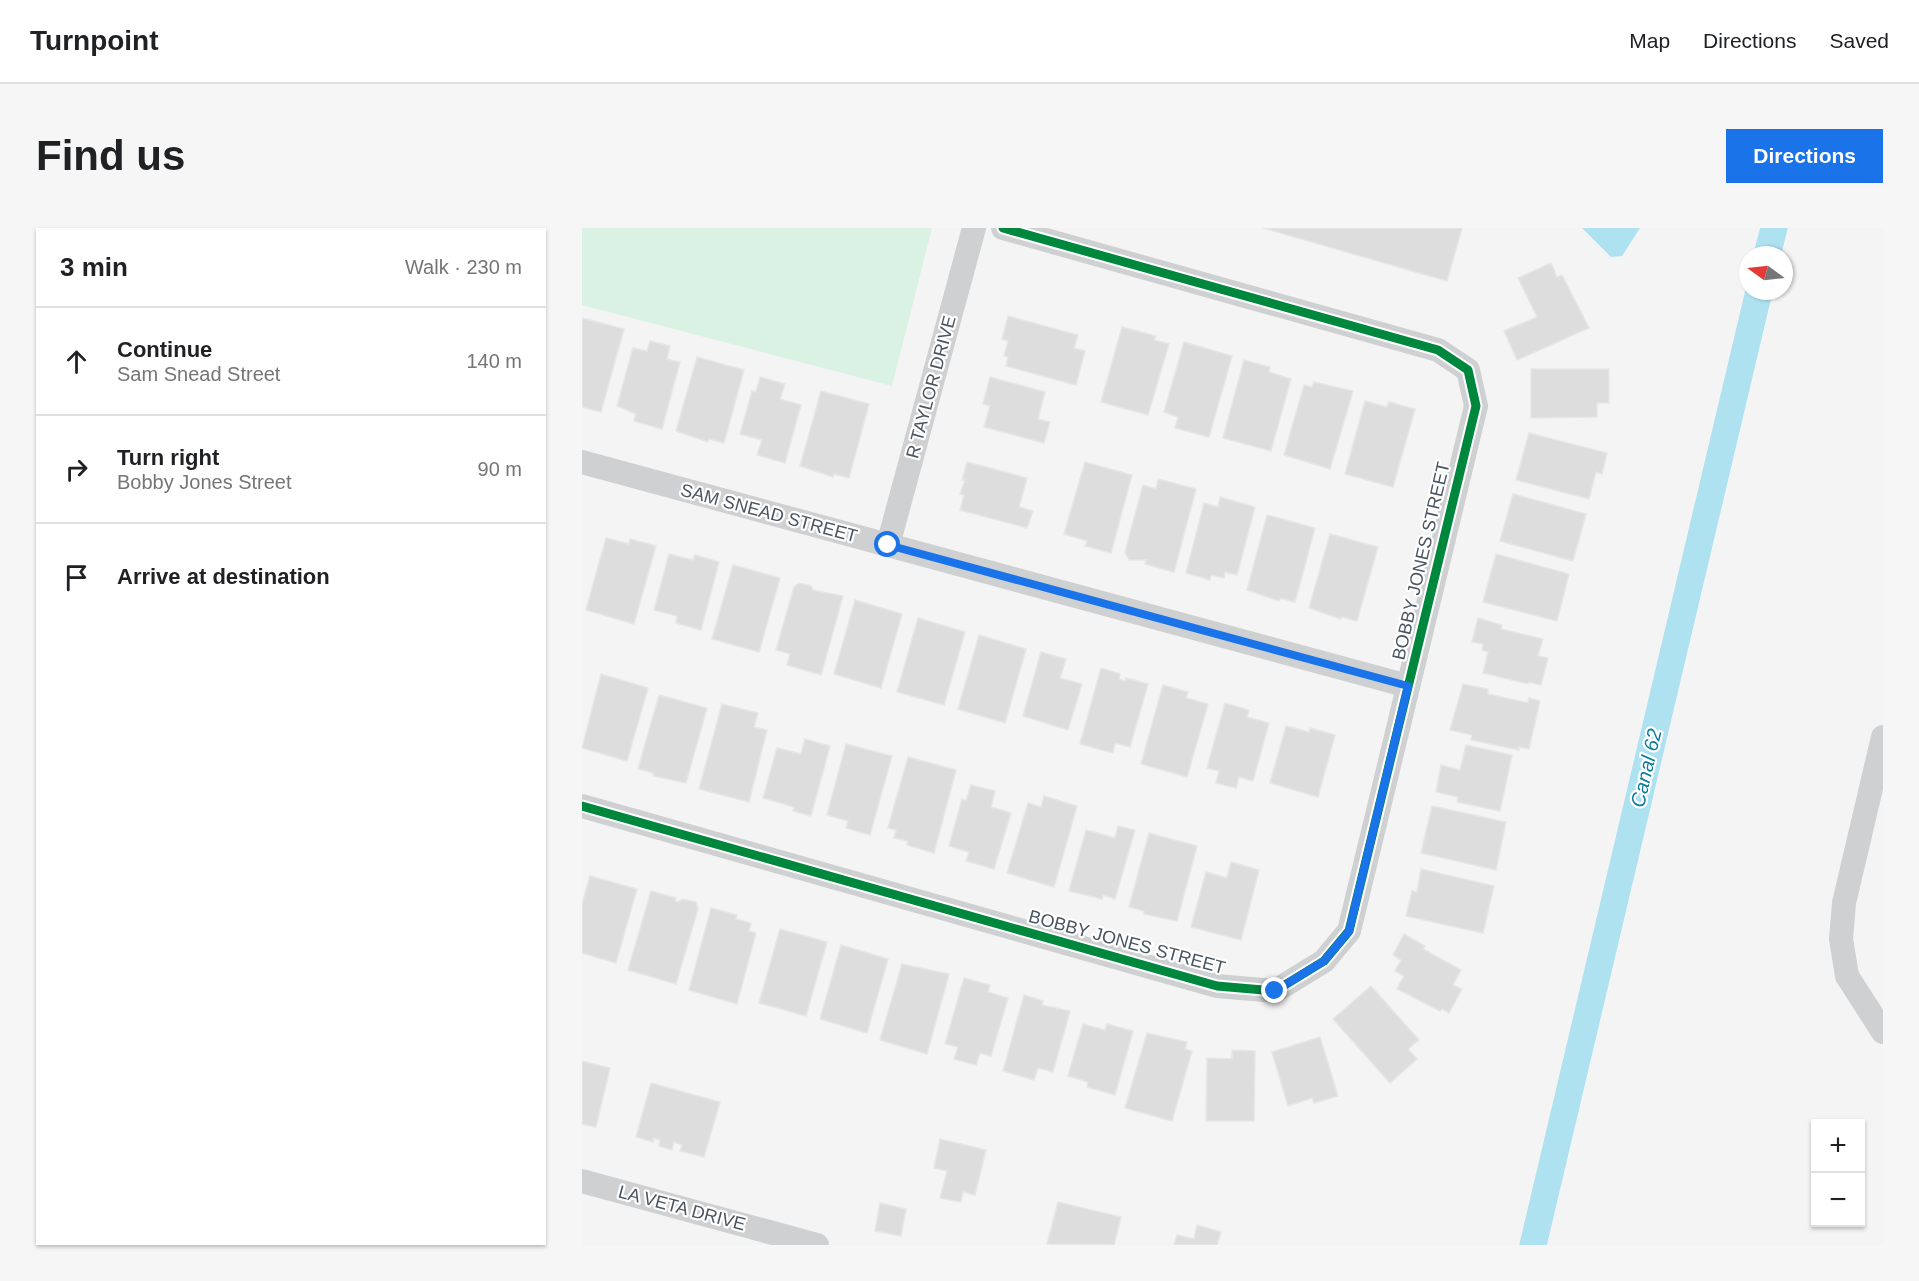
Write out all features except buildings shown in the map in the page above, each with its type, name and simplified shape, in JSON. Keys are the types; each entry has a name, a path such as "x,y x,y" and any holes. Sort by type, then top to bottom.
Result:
{"street":[{"name":"R TAYLOR DRIVE","path":"888,545 974,228"},
{"name":"BOBBY JONES STREET","path":"582,806 1217,986 1275,991 1324,961 1349,931 1476,406 1468,370 1438,350 1004,228"},
{"name":"SAM SNEAD STREET","path":"582,462 1408,686"},
{"path":"1883,737 1844,903 1841,939 1847,976 1883,1032"},
{"name":"LA VETA DRIVE","path":"582,1181 817,1245"}],"green space":[{"path":"582,228 932,228 892,386 582,305"}],"water":[{"path":"1582,228 1640,228 1622,256 1611,257"}],"waterway":[{"name":"Canal 62","path":"1769,246 1774,228"},
{"name":"Canal 62","path":"1533,1245 1757,300"}],"cycle path":[{"path":"582,806 1217,986 1275,991 1324,961 1349,931 1476,406 1468,370 1438,350 1003,228"}],"route":[{"path":"888,545 1408,686 1349,931 1324,961 1275,991"}]}
